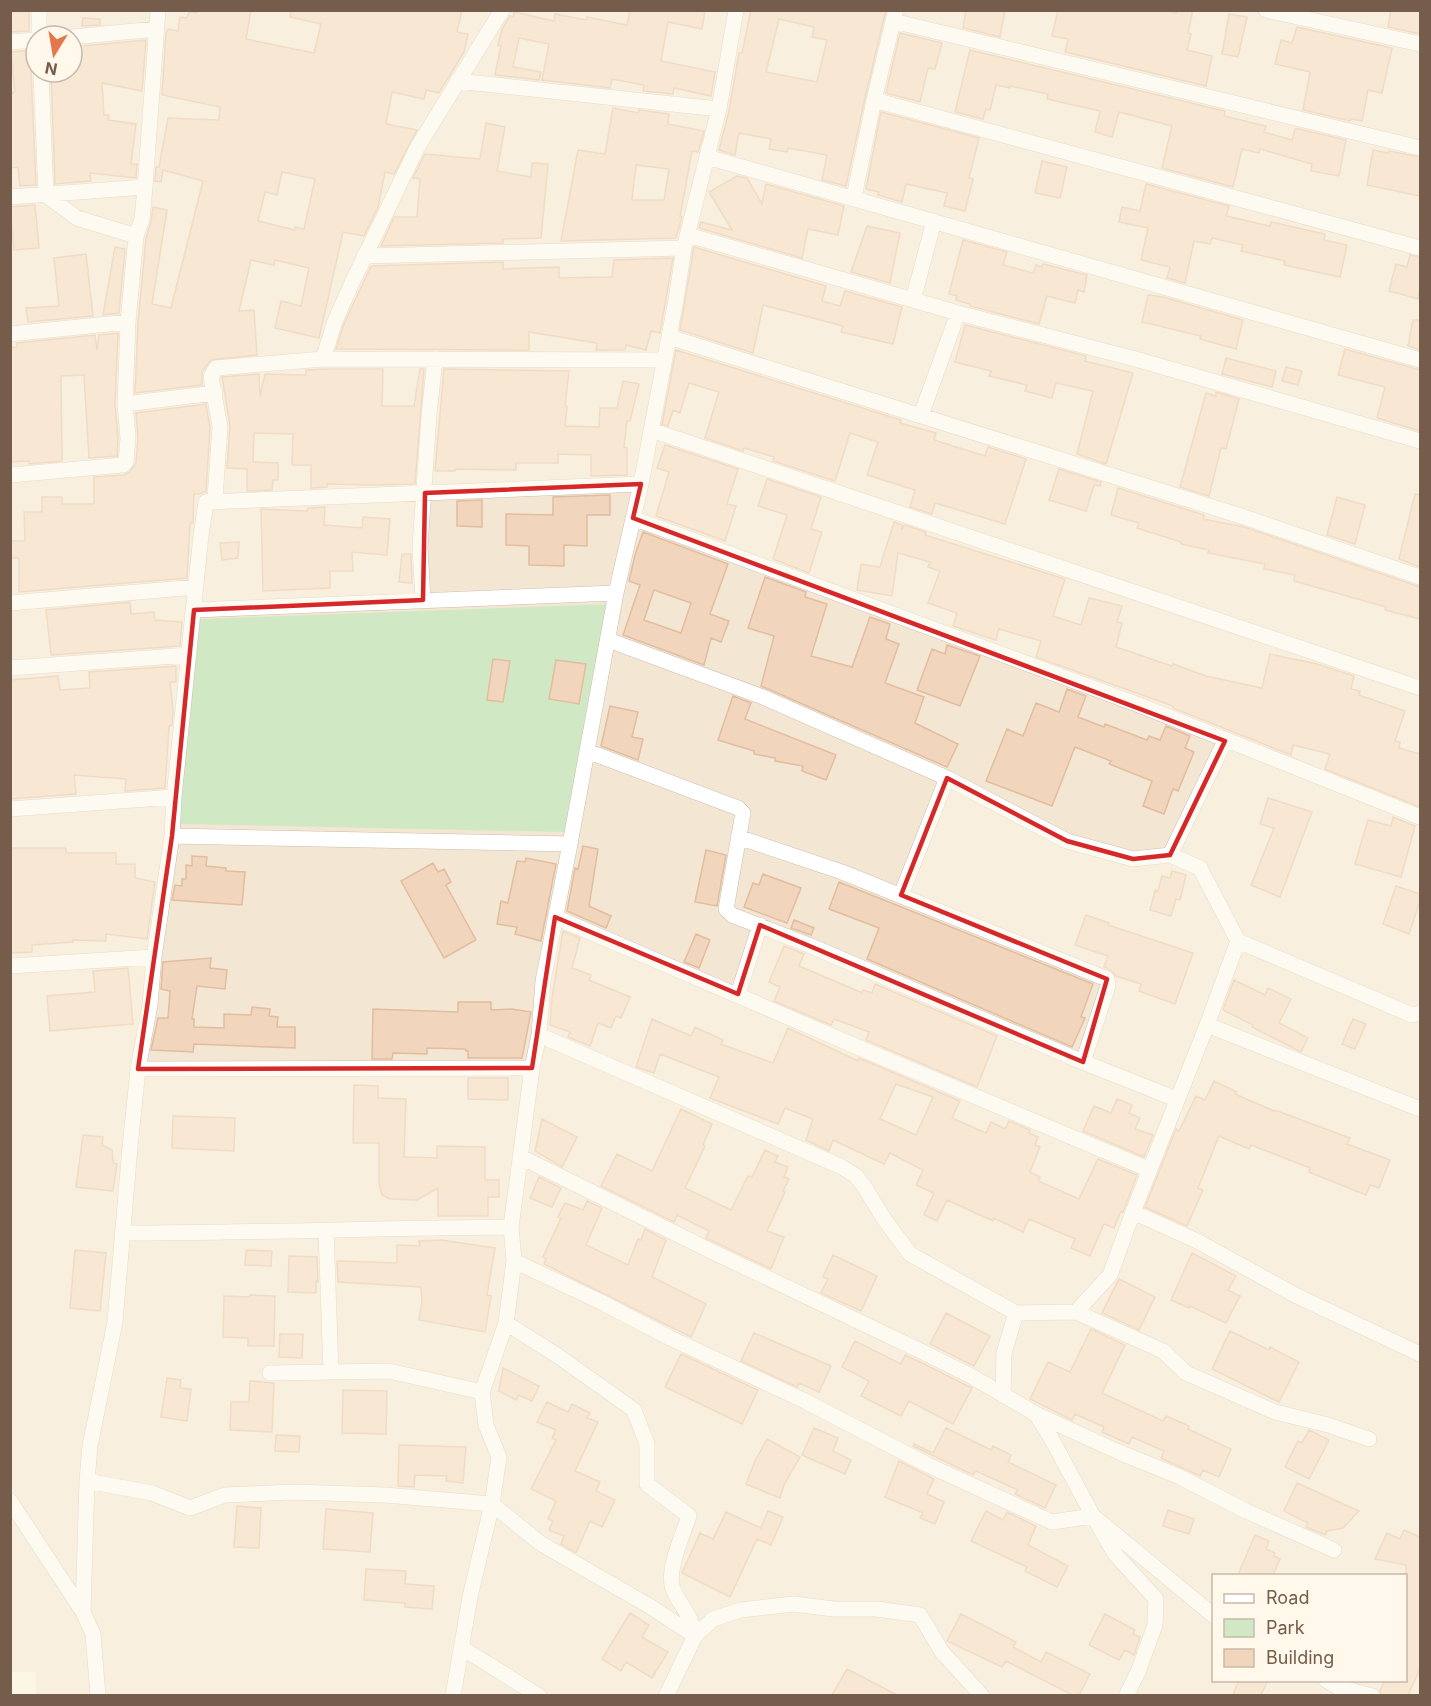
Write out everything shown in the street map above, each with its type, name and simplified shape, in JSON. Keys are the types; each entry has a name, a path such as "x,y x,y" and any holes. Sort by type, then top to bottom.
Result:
{"street":[{"path":"10,475 123,465 126,462 128,455 125,404 128,322 136,236 142,219 158,10"},
{"path":"323,359 335,321 417,148 502,10"},
{"path":"453,1695 470,1597 492,1504 499,1457 486,1425 482,1392 506,1323 514,1261 511,1227 538,1035 543,981 616,594 651,430 686,242 719,109 736,10"},
{"path":"1266,10 1420,44"},
{"path":"854,197 874,100 895,16 1420,148"},
{"path":"84,36 156,29"},
{"path":"457,81 719,109"},
{"path":"41,84 46,195"},
{"path":"874,100 1420,248"},
{"path":"707,157 1420,360"},
{"path":"10,197 145,187"},
{"path":"46,195 77,218 136,236"},
{"path":"913,300 934,221"},
{"path":"364,256 686,242 1139,360 1420,441"},
{"path":"921,415 958,313"},
{"path":"10,334 128,322"},
{"path":"669,337 1233,514 1420,577"},
{"path":"206,502 215,498 220,441 211,377 216,368 323,359 664,360"},
{"path":"423,600 420,547 435,359"},
{"path":"125,404 215,393"},
{"path":"651,430 1420,688"},
{"path":"206,502 640,484"},
{"path":"83,1612 90,1446 115,1322 138,1069 150,1005 154,957 172,836 174,797 206,502"},
{"path":"633,518 1139,705 1420,817"},
{"path":"10,603 196,587"},
{"path":"194,610 616,594"},
{"path":"608,640 763,697 947,778 1067,841 1133,859 1170,855 1200,868 1238,941 1412,1015 1420,1013"},
{"path":"10,668 189,655"},
{"path":"1170,855 1225,741"},
{"path":"587,751 738,808 743,813 726,909 732,915 1176,1099"},
{"path":"901,895 947,778"},
{"path":"10,809 174,797"},
{"path":"172,836 570,844"},
{"path":"738,837 842,872 1107,978 1108,986 1083,1062"},
{"path":"555,917 1148,1169"},
{"path":"738,994 760,925"},
{"path":"1076,1312 1110,1275 1148,1169 1207,1025 1238,941"},
{"path":"10,966 154,957"},
{"path":"1207,1025 1420,1109"},
{"path":"538,1035 842,1167 856,1176 864,1186 884,1219 910,1254 1016,1313 1076,1312 1163,1350 1186,1373 1265,1408 1369,1439"},
{"path":"138,1069 532,1068"},
{"path":"520,1157 917,1349 1036,1414 1178,1476 1246,1511 1334,1551"},
{"path":"1133,1212 1197,1241 1297,1296 1420,1354"},
{"path":"122,1233 252,1233 511,1227"},
{"path":"326,1230 331,1372"},
{"path":"514,1261 803,1400 928,1465 1052,1522 1093,1516 1212,1614"},
{"path":"1003,1395 1004,1353 1016,1313"},
{"path":"506,1323 558,1356 634,1410 647,1444 646,1484 689,1516 672,1570 672,1587 692,1622 695,1636"},
{"path":"270,1373 389,1371 482,1392"},
{"path":"1036,1414 1052,1438 1115,1554 1156,1599 1155,1625 1138,1672 1126,1695"},
{"path":"87,1481 152,1493 190,1508 225,1496 293,1492 385,1495 492,1504 540,1543 651,1606 695,1636"},
{"path":"10,1501 83,1612 93,1634 98,1695"},
{"path":"666,1695 695,1636 713,1619 741,1610 793,1604 834,1609 877,1609 920,1615 942,1652 982,1695"},
{"path":"462,1648 539,1695"},
{"path":"1329,1682 1338,1687 1372,1695"}],"highlighted area":[{"path":"641,484 633,518 1225,741 1170,855 1133,859 1067,841 947,778 901,895 1107,979 1083,1062 760,925 738,994 555,917 532,1068 138,1069 172,836 194,610 423,600 425,493"}],"shaded area":[{"path":"10,11 1420,11 1420,1695 36,1696 36,1672 11,1672"}],"green space":[{"path":"610,604 564,832 178,824 198,619"}],"building":[{"path":"197,10 251,10 246,39 314,53 321,24 290,17 291,10 462,10 457,32 468,34 464,52 439,93 426,90 424,99 392,92 386,124 417,130 394,174 385,172 378,207 364,236 343,232 319,338 275,328 281,301 301,306 309,268 275,260 274,265 251,260 239,311 254,310 257,355 211,360 202,372 202,385 135,393 138,323 146,238 153,207 167,210 152,304 171,308 203,181 163,170 161,182 155,181 156,167 159,167 168,118 219,120 220,107 162,95 166,33 168,29 178,31 180,17 187,18 189,12 197,13","holes":["282,172 315,179 304,229 295,227 295,230 258,221 265,192 277,195"]},
{"path":"630,10 705,10 702,29 668,22 661,61 715,72 711,96 674,88 673,94 643,91 644,85 612,79 610,88 542,80 549,44 519,38 513,67 541,72 539,80 495,75 502,29 510,16 513,17 514,12 554,21 555,14 586,20 587,17 627,25"},
{"path":"751,10 886,10 846,186 822,180 827,155 788,148 787,152 769,149 771,139 739,133 735,155 719,150 729,111 739,53 742,53","holes":["779,19 814,27 812,37 827,40 817,82 766,72"]},
{"path":"966,10 1005,10 1000,37 963,28"},
{"path":"1058,10 1163,10 1176,13 1177,10 1193,10 1187,50 1212,56 1206,86 1065,52 1068,39 1052,36"},
{"path":"1391,10 1420,10 1420,34 1388,27"},
{"path":"29,11 29,24 24,24 24,31 10,32 10,12"},
{"path":"1229,14 1247,17 1238,57 1222,54"},
{"path":"83,18 100,19 100,25 82,24"},
{"path":"1297,27 1392,48 1382,93 1368,90 1362,121 1351,119 1350,121 1303,110 1310,72 1275,64 1281,40 1292,43"},
{"path":"900,33 942,43 935,69 928,68 920,102 886,93"},
{"path":"146,40 142,91 102,83 104,115 109,115 108,120 136,124 131,164 137,164 136,178 90,173 91,181 55,184 51,84 84,84 84,46"},
{"path":"970,50 1225,111 1224,116 1266,126 1264,132 1292,140 1295,129 1299,129 1346,140 1339,176 1311,171 1312,164 1260,149 1259,153 1242,149 1233,187 1162,168 1172,126 1119,112 1112,137 1095,132 1100,111 1047,99 1048,94 1010,86 1010,88 996,85 990,110 986,109 983,119 955,112"},
{"path":"24,51 24,84 32,84 36,185 20,186 18,167 10,168 10,93 15,92 11,52"},
{"path":"613,108 638,113 639,110 669,114 668,124 704,131 698,152 692,151 680,217 682,217 676,238 561,241 578,150 605,154","holes":["636,165 669,169 664,200 632,200"]},
{"path":"881,112 979,138 969,178 973,179 965,211 944,206 947,193 906,184 902,202 866,189"},
{"path":"486,123 505,127 497,171 531,177 532,163 548,164 541,238 503,239 503,243 381,246 394,217 417,217 420,179 413,178 425,154 480,159"},
{"path":"1373,150 1420,157 1420,196 1367,185"},
{"path":"1042,161 1067,167 1060,198 1035,193"},
{"path":"737,176 747,178 762,204 766,184 844,206 838,235 808,229 802,258 699,228 701,222 732,230 709,192"},
{"path":"1146,184 1229,206 1226,216 1270,226 1271,222 1325,234 1324,240 1347,245 1340,277 1284,265 1285,261 1241,251 1243,245 1212,238 1210,244 1194,241 1185,283 1167,278 1170,267 1141,260 1148,228 1119,222 1122,207 1140,211"},
{"path":"35,205 39,248 14,250 10,207"},
{"path":"867,226 900,233 890,283 851,272"},
{"path":"963,240 1007,252 1003,265 1033,273 1036,265 1042,267 1043,264 1087,275 1084,292 1078,290 1075,303 1047,296 1039,324 970,306 970,304 956,300 957,296 949,294"},
{"path":"115,247 125,249 119,313 103,315"},
{"path":"694,247 826,286 822,301 840,306 845,291 902,307 893,344 841,332 843,326 763,305 753,353 680,330"},
{"path":"86,254 93,316 28,322 26,308 59,306 54,258"},
{"path":"1410,255 1420,257 1418,299 1389,291 1396,264 1407,267"},
{"path":"673,258 660,333 651,331 646,350 626,345 625,350 596,350 597,343 529,332 529,350 336,349 344,324 371,266 503,262 503,269 559,267 559,278 612,277 614,260"},
{"path":"1148,295 1163,297 1243,320 1236,349 1200,339 1201,336 1142,322"},
{"path":"1413,320 1420,320 1420,350 1408,346"},
{"path":"965,325 1086,356 1085,361 1133,373 1106,464 1077,454 1093,391 1056,383 1052,398 1025,391 1027,385 989,376 991,371 955,362"},
{"path":"118,333 115,404 117,456 89,458 84,375 61,376 62,461 29,464 29,461 10,462 10,348 17,347 17,343 95,335 97,350 99,335"},
{"path":"1345,349 1420,370 1420,431 1377,418 1385,387 1338,375"},
{"path":"676,350 901,420 900,423 936,433 934,440 985,456 988,447 1026,459 1005,524 935,503 932,514 910,507 915,490 867,475 878,442 850,433 835,481 773,461 774,457 744,448 743,451 705,438 719,392 689,383 680,413 673,410 668,426 662,424"},
{"path":"1226,358 1276,371 1272,387 1222,374"},
{"path":"1286,367 1302,371 1298,385 1282,381"},
{"path":"383,369 382,406 414,406 420,369 424,369 415,484 327,484 327,487 311,488 311,465 292,465 293,434 254,433 253,462 278,463 278,480 273,480 272,490 247,491 247,469 227,468 230,426 222,377 259,374 260,396 265,374 306,375 306,370"},
{"path":"444,369 569,371 565,426 599,427 600,408 617,408 623,381 639,384 630,421 627,421 624,447 627,448 627,475 591,476 591,455 558,454 558,463 516,463 516,470 435,471"},
{"path":"1216,392 1239,399 1226,449 1221,448 1209,496 1180,487 1206,393 1216,396"},
{"path":"206,404 210,428 206,491 194,494 187,578 19,592 19,558 10,558 10,541 25,541 24,512 42,512 42,497 62,497 62,504 94,504 94,477 124,475 130,472 136,463 138,439 136,413"},
{"path":"665,445 738,469 727,504 736,506 725,541 656,516 669,472 657,468"},
{"path":"1059,469 1101,482 1100,486 1094,485 1086,511 1049,500"},
{"path":"767,479 821,497 811,529 822,532 809,573 773,559 787,515 758,506"},
{"path":"1118,488 1204,515 1203,519 1244,527 1420,587 1420,619 1294,581 1295,575 1264,569 1265,564 1208,553 1209,550 1181,544 1181,542 1137,528 1139,523 1111,515"},
{"path":"1415,494 1420,495 1420,567 1399,559"},
{"path":"610,495 610,515 587,515 587,546 564,545 564,566 529,565 529,546 506,545 506,514 553,515 553,497"},
{"path":"1337,497 1365,505 1355,544 1327,535"},
{"path":"482,500 482,527 457,526 457,501"},
{"path":"325,507 324,525 362,528 363,517 390,519 387,555 352,552 353,571 330,571 330,588 263,591 261,509 307,511 308,508"},
{"path":"894,522 902,525 902,530 904,525 926,532 925,535 1065,579 1053,616 1081,625 1089,598 1122,606 1117,622 1122,623 1116,647 1172,666 1173,664 1206,676 1262,688 1270,654 1317,664 1354,676 1351,689 1360,691 1359,695 1405,711 1395,741 1400,742 1399,748 1420,754 1420,807 1325,769 1330,754 1293,745 1291,755 1173,708 1173,706 1036,657 1041,641 999,629 996,640 953,626 957,613 928,603 940,571 928,567 930,562 898,553 892,596 857,590 861,564 880,567"},
{"path":"643,532 728,564 710,614 729,621 721,642 711,638 704,665 623,635 640,585 629,581","holes":["654,590 691,603 681,633 644,620"]},
{"path":"239,542 238,558 222,560 220,543"},
{"path":"402,554 411,554 412,583 399,582"},
{"path":"765,577 806,592 805,597 827,604 811,656 852,667 870,617 890,624 886,639 899,644 885,683 924,697 915,723 958,744 947,767 761,686 774,636 748,628"},
{"path":"130,602 131,614 154,612 155,620 182,622 180,646 51,655 46,610"},
{"path":"947,645 980,656 960,706 917,690 932,649 945,654"},
{"path":"493,659 510,661 503,702 487,700"},
{"path":"556,660 586,664 579,704 549,699"},
{"path":"176,666 176,682 170,682 173,710 172,725 169,726 165,788 125,791 126,779 74,775 76,794 10,799 10,680 58,676 60,690 90,688 89,672"},
{"path":"1067,689 1086,696 1078,717 1104,727 1105,724 1147,740 1149,736 1160,740 1166,726 1190,736 1185,748 1194,752 1178,791 1173,789 1164,814 1143,806 1152,781 1109,764 1111,761 1075,747 1052,806 986,781 1007,729 1023,736 1036,703 1059,712"},
{"path":"733,696 751,703 745,719 836,755 826,780 802,771 803,766 775,761 775,758 754,754 754,751 718,740"},
{"path":"610,706 638,712 632,737 643,739 638,760 601,746"},
{"path":"1268,798 1312,812 1280,897 1251,885 1274,828 1260,824"},
{"path":"1393,817 1415,826 1401,877 1355,864 1368,820 1391,826"},
{"path":"583,846 598,849 589,906 611,916 606,928 567,911 575,868 578,869"},
{"path":"10,848 66,848 66,853 116,853 116,864 135,864 135,878 155,882 147,939 106,934 106,941 73,940 73,942 32,945 32,952 10,953"},
{"path":"706,850 726,855 717,906 695,902"},
{"path":"192,856 207,857 206,866 226,868 226,871 245,872 242,905 172,900 175,885 182,886 182,879 186,879 186,865 192,866"},
{"path":"526,858 556,864 541,941 515,934 517,927 497,924 501,901 508,903 517,861 525,862"},
{"path":"433,863 438,872 444,869 451,882 446,885 476,940 444,958 401,881"},
{"path":"1172,871 1186,875 1180,900 1176,899 1171,916 1150,910 1155,890 1158,891 1162,876 1170,878"},
{"path":"763,874 801,888 787,923 744,907 753,883 759,885"},
{"path":"839,882 1093,984 1081,1017 1085,1018 1072,1047 867,959 879,928 829,909"},
{"path":"1396,886 1420,894 1420,901 1409,934 1383,924"},
{"path":"1086,915 1109,923 1108,925 1193,953 1175,1004 1139,991 1141,984 1116,976 1104,967 1108,956 1075,945"},
{"path":"794,920 814,928 811,935 791,928"},
{"path":"563,931 580,938 572,968 591,975 589,980 630,997 621,1018 616,1016 611,1028 598,1023 590,1046 568,1037 570,1032 550,1025"},
{"path":"696,934 710,940 699,968 684,962"},
{"path":"784,946 804,954 799,966 862,993 863,990 872,993 875,984 997,1036 977,1087 866,1040 869,1032 834,1019 831,1025 774,1001 780,987 769,982"},
{"path":"211,958 210,968 227,970 225,989 197,986 192,1019 194,1019 194,1027 224,1028 224,1014 251,1015 252,1007 270,1009 269,1016 278,1017 277,1027 295,1027 295,1048 194,1044 193,1052 151,1050 158,1018 168,1018 170,991 161,989 163,962"},
{"path":"128,968 133,1024 50,1031 47,996 95,992 93,971"},
{"path":"1234,980 1265,995 1268,988 1291,999 1279,1023 1308,1038 1301,1052 1223,1010"},
{"path":"458,1002 491,1002 491,1010 512,1009 531,1012 522,1058 468,1058 468,1051 465,1049 427,1048 427,1054 393,1053 392,1059 372,1059 373,1009 458,1012"},
{"path":"652,1019 691,1036 695,1027 723,1040 721,1044 773,1063 788,1028 858,1061 859,1058 960,1101 952,1118 986,1133 991,1122 1005,1129 1009,1121 1030,1130 1029,1133 1038,1137 1035,1145 1040,1147 1030,1172 1040,1177 1038,1181 1079,1199 1098,1159 1137,1175 1123,1212 1121,1211 1114,1228 1104,1224 1090,1256 1071,1248 1075,1239 1029,1219 1023,1232 947,1200 937,1221 924,1215 934,1193 916,1185 923,1170 890,1153 884,1164 833,1140 829,1151 806,1140 813,1119 785,1108 778,1124 710,1098 719,1077 660,1054 654,1073 636,1067","holes":["896,1084 933,1097 916,1135 880,1119"]},
{"path":"1353,1019 1366,1024 1355,1049 1342,1044"},
{"path":"468,1078 508,1078 508,1100 468,1099"},
{"path":"1214,1081 1237,1092 1235,1094 1274,1111 1350,1138 1347,1144 1390,1160 1379,1188 1370,1185 1366,1195 1309,1172 1310,1168 1251,1145 1249,1149 1219,1136 1198,1188 1203,1190 1187,1226 1145,1207 1176,1129 1179,1131 1196,1096 1205,1100"},
{"path":"354,1085 378,1086 378,1098 406,1099 404,1157 437,1158 437,1146 485,1147 485,1180 499,1180 499,1197 488,1197 488,1216 438,1216 438,1188 417,1200 390,1199 382,1195 379,1183 379,1143 353,1143"},
{"path":"1117,1099 1132,1105 1129,1113 1140,1118 1135,1129 1153,1135 1144,1157 1083,1131 1094,1106 1111,1113"},
{"path":"681,1109 712,1124 703,1145 705,1146 685,1188 731,1210 748,1176 752,1177 765,1150 778,1156 775,1162 788,1167 784,1177 789,1179 783,1191 785,1192 767,1231 784,1237 771,1269 706,1238 709,1231 677,1215 674,1222 601,1186 617,1154 652,1171"},
{"path":"173,1116 235,1118 234,1151 172,1148"},
{"path":"542,1119 577,1137 562,1167 535,1151"},
{"path":"83,1135 103,1137 102,1145 112,1150 113,1163 117,1164 113,1191 76,1187"},
{"path":"539,1177 561,1188 552,1207 530,1198"},
{"path":"587,1201 602,1208 586,1245 628,1265 638,1239 641,1240 645,1229 666,1240 652,1277 706,1304 691,1337 544,1264 546,1259 543,1257 561,1218 558,1217 565,1203 583,1210"},
{"path":"441,1240 495,1248 487,1295 491,1296 485,1332 419,1320 422,1302 421,1287 338,1282 337,1261 397,1263 397,1245 420,1246 419,1241"},
{"path":"75,1250 106,1253 100,1311 70,1308"},
{"path":"246,1250 272,1251 271,1266 245,1265"},
{"path":"1192,1253 1236,1276 1228,1290 1240,1296 1226,1323 1171,1300"},
{"path":"833,1255 877,1276 861,1311 821,1293 828,1279 823,1277"},
{"path":"289,1256 317,1257 316,1293 288,1292"},
{"path":"1119,1279 1155,1297 1139,1330 1102,1313"},
{"path":"250,1295 275,1296 274,1346 248,1346 248,1338 223,1337 224,1296 249,1297"},
{"path":"946,1313 990,1336 974,1366 930,1344"},
{"path":"1091,1329 1125,1345 1102,1393 1163,1421 1166,1416 1231,1449 1219,1477 1203,1470 1200,1476 1161,1458 1164,1451 1132,1437 1129,1444 1102,1432 1104,1427 1075,1414 1072,1420 1030,1399 1048,1362 1070,1372"},
{"path":"1230,1331 1299,1362 1279,1402 1212,1369"},
{"path":"754,1333 831,1366 819,1392 799,1383 797,1387 741,1361"},
{"path":"280,1334 303,1334 302,1358 279,1357"},
{"path":"855,1341 901,1364 905,1355 972,1388 953,1424 909,1401 901,1416 861,1396 869,1381 842,1367"},
{"path":"681,1354 758,1390 742,1424 665,1387"},
{"path":"503,1368 539,1386 532,1401 519,1395 516,1400 499,1391"},
{"path":"167,1378 181,1380 180,1388 191,1389 187,1421 161,1417"},
{"path":"250,1381 274,1383 272,1432 230,1430 231,1402 249,1402"},
{"path":"343,1390 387,1391 386,1434 342,1433"},
{"path":"547,1402 568,1412 572,1404 590,1413 587,1418 598,1422 575,1471 600,1482 596,1491 615,1500 602,1527 590,1521 576,1553 561,1544 564,1536 549,1530 553,1521 548,1519 556,1501 531,1489 556,1440 552,1438 556,1430 537,1422"},
{"path":"814,1428 838,1438 833,1451 851,1460 845,1474 802,1455"},
{"path":"946,1428 991,1450 993,1446 1011,1455 1008,1462 1056,1485 1045,1508 1015,1494 1018,1490 976,1471 973,1475 913,1446 914,1444 933,1453"},
{"path":"1309,1430 1329,1440 1309,1479 1285,1467 1298,1441 1302,1443"},
{"path":"276,1435 300,1436 299,1452 275,1451"},
{"path":"767,1439 800,1457 784,1485 780,1498 746,1484"},
{"path":"399,1445 466,1447 463,1483 446,1481 447,1476 415,1475 414,1487 398,1486"},
{"path":"899,1461 934,1479 927,1494 944,1502 935,1524 920,1518 923,1513 885,1497"},
{"path":"1297,1483 1359,1511 1343,1528 1327,1531 1325,1535 1306,1527 1308,1523 1284,1511"},
{"path":"237,1506 261,1508 259,1548 234,1547"},
{"path":"326,1509 373,1513 370,1552 323,1549"},
{"path":"1168,1510 1194,1519 1189,1534 1163,1526"},
{"path":"768,1511 783,1517 771,1545 757,1539 730,1597 682,1573 700,1533 713,1539 726,1512 761,1528"},
{"path":"986,1511 1003,1520 1007,1512 1036,1526 1028,1545 1068,1566 1057,1587 1025,1571 1027,1567 971,1541"},
{"path":"1404,1530 1420,1537 1420,1669 1408,1695 1382,1695 1380,1691 1384,1682 1407,1682 1406,1565 1375,1559 1387,1533 1400,1539"},
{"path":"1255,1535 1269,1541 1266,1549 1275,1553 1274,1556 1280,1559 1273,1574 1238,1574"},
{"path":"366,1569 406,1571 405,1584 434,1586 432,1609 405,1607 405,1603 364,1600"},
{"path":"630,1613 649,1625 642,1637 668,1652 652,1678 626,1662 621,1671 602,1659"},
{"path":"961,1614 1016,1642 1013,1647 1041,1662 1046,1652 1090,1674 1079,1695 1072,1695 1006,1661 1002,1667 947,1641"},
{"path":"1105,1614 1135,1630 1133,1634 1140,1637 1134,1655 1125,1650 1119,1660 1089,1645"},
{"path":"847,1669 897,1695 832,1695"},
{"path":"1238,1682 1267,1682 1261,1695 1233,1695"}]}
